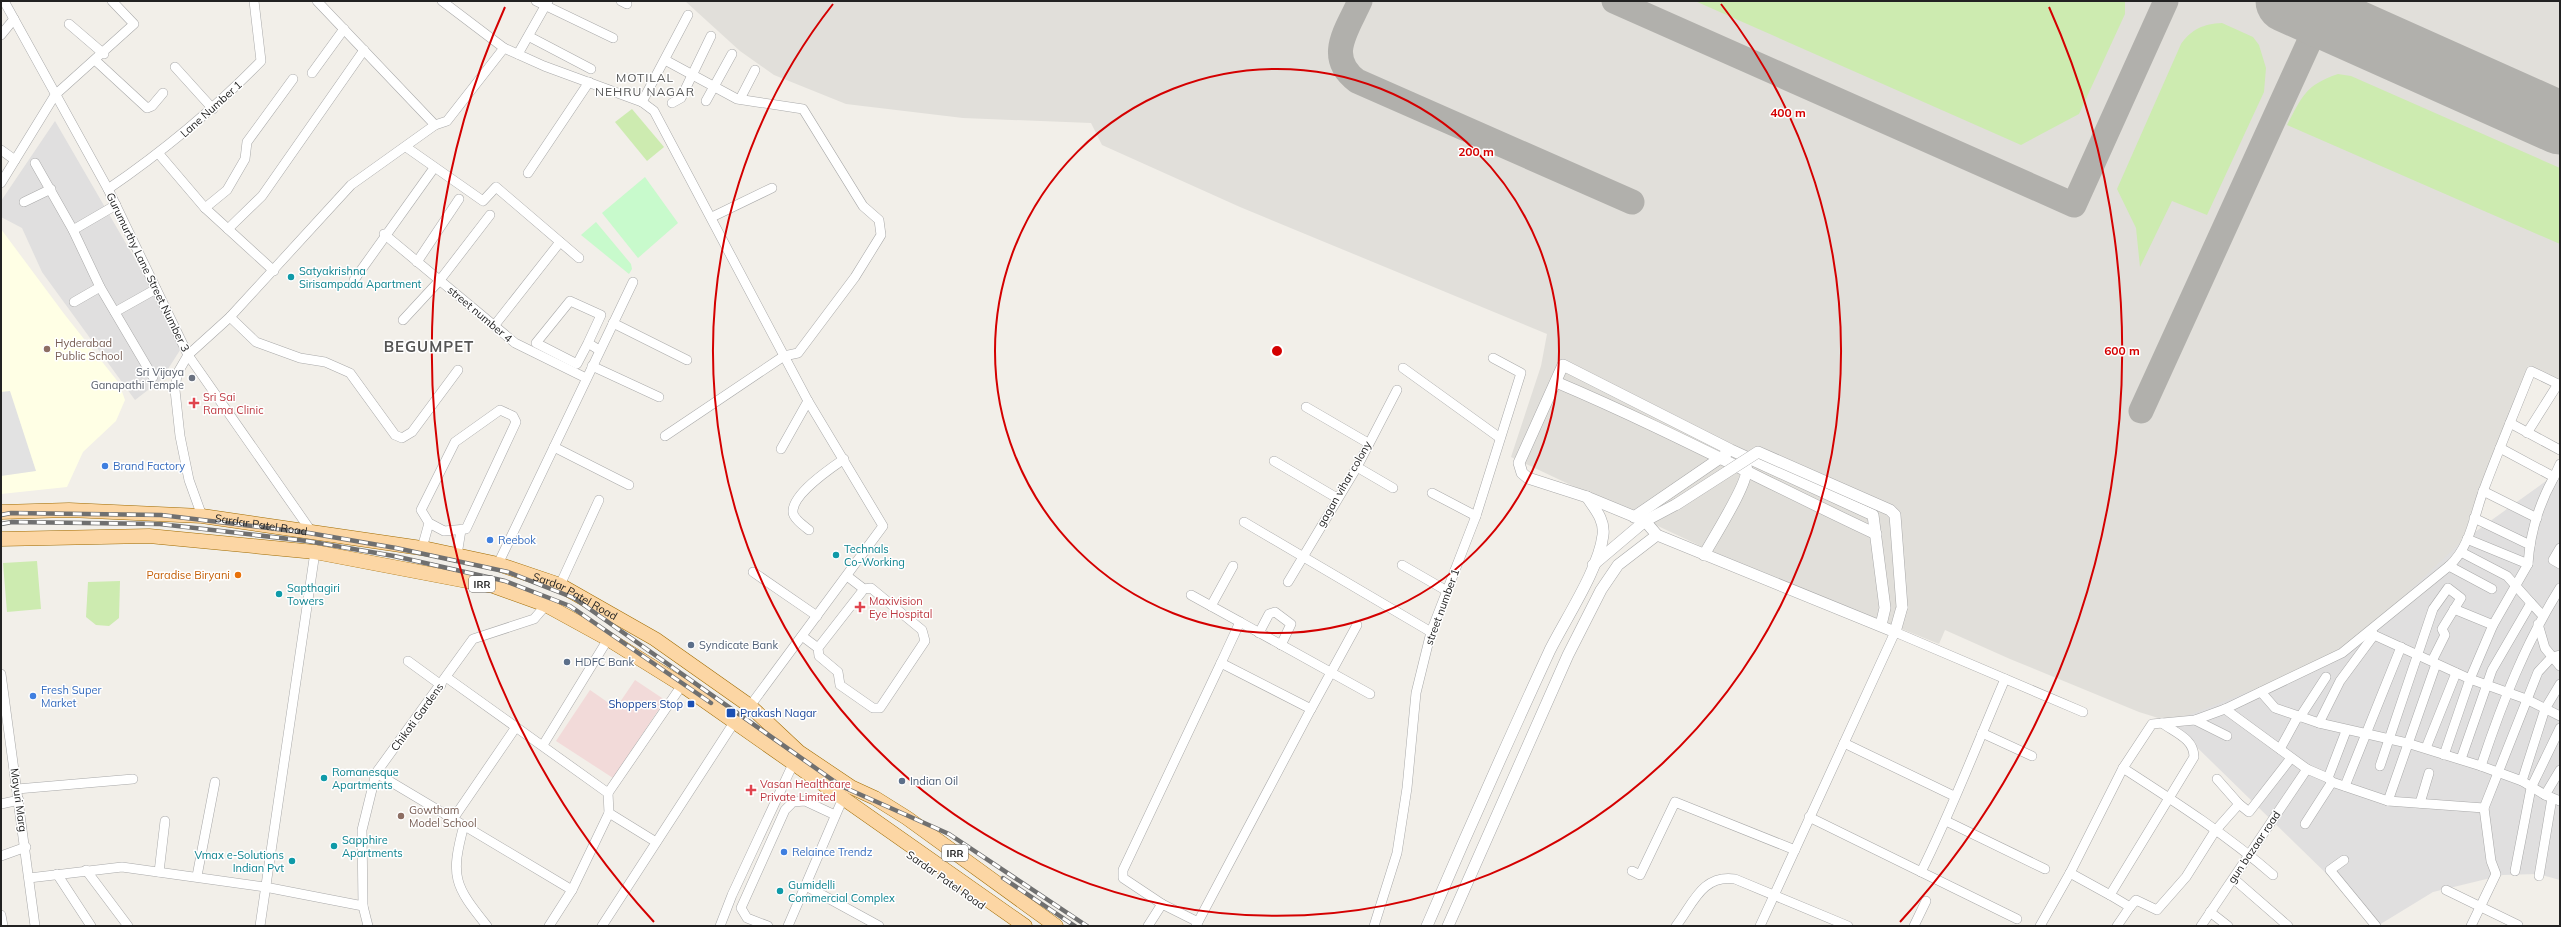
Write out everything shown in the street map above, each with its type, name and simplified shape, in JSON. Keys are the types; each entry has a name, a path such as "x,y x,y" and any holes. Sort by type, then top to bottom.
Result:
{"main road":[{"name":"Sardar Patel Road","path":"1,512 69,510 202,516 422,548 498,564 560,585 655,639 750,706 799,752 893,834 905,852 1011,926"},
{"name":"Sardar Patel Road","path":"1,539 149,536 314,552 492,586 546,605 608,638 682,685 735,721 793,764 847,793 875,798 907,818 1056,926"},
{"name":"IRR","path":"847,793 1024,926"},
{"name":"IRR","path":"893,834 908,838 1042,926"}],"street":[{"name":"Gurumurthy Lane Street Number 3","path":"4,1 108,189 188,355 311,532"},
{"path":"1,181 56,95 104,54 134,24 112,1"},
{"name":"Lane Number 1","path":"108,189 159,154 213,109 261,61 254,1"},
{"path":"317,1 435,125"},
{"path":"442,1 504,48 642,102 654,111 712,217 808,401 884,526 750,706"},
{"path":"536,1 548,3 613,38"},
{"path":"518,54 530,37 548,3"},
{"path":"642,102 688,15"},
{"path":"1,35 14,19"},
{"path":"69,24 104,54"},
{"path":"312,73 344,29"},
{"path":"672,103 681,98 691,74 711,36"},
{"path":"530,37 591,69"},
{"path":"202,516 189,480 180,436 175,390 177,374 188,355 230,317 274,271 351,185 435,125 447,121 504,48"},
{"path":"228,229 262,196 364,50"},
{"path":"706,101 732,54"},
{"path":"665,60 714,87 740,99 803,109 863,206 879,220 881,235 855,277 798,353 784,356 665,436"},
{"path":"96,61 147,108 152,106 163,93"},
{"path":"175,67 213,109"},
{"path":"740,99 755,70"},
{"path":"205,208 227,190 245,159 247,142 292,79"},
{"path":"528,173 589,82"},
{"path":"406,147 483,201 496,187 579,258"},
{"path":"1,150 15,160"},
{"path":"159,154 205,208 274,271"},
{"path":"35,163 73,230 100,287 153,377"},
{"path":"354,280 384,234 434,168"},
{"path":"712,217 772,188"},
{"path":"24,202 51,189"},
{"path":"417,262 459,199"},
{"path":"73,230 116,205"},
{"path":"403,320 440,280 490,215"},
{"name":"street number 4","path":"384,234 515,343 586,378"},
{"path":"494,326 560,242"},
{"path":"498,564 633,282"},
{"path":"74,302 100,287"},
{"path":"115,312 156,288"},
{"path":"570,301 600,315 588,343 577,364 536,343 570,301"},
{"path":"230,317 256,342 300,358 325,362 350,373 395,435 402,438 412,432 458,370"},
{"path":"613,323 687,360"},
{"path":"588,343 600,350"},
{"name":"street number 1","path":"1374,926 1397,853 1407,788 1416,693 1431,632 1476,516 1521,374 1493,358"},
{"path":"1881,624 1885,608 1873,515 1731,450 1563,365 1519,463 1519,468 1528,478 1587,497 1645,521 1657,535 1881,624 1895,632 2083,712"},
{"path":"592,366 659,397"},
{"path":"1403,368 1500,438"},
{"path":"2040,926 2070,873 2123,768 2152,724 2195,720 2225,709 2342,653 2372,633 2449,566 2461,552 2468,539 2483,491 2531,372 2559,385 2528,433"},
{"path":"1556,382 1721,457"},
{"name":"gagan vihar colony","path":"1288,582 1302,556 1357,467 1368,443 1397,390"},
{"path":"781,449 808,401"},
{"path":"1306,407 1368,443"},
{"path":"500,410 513,416 516,422 466,529 444,531 429,523 421,510 455,442 500,410"},
{"path":"2510,423 2560,450"},
{"path":"554,447 629,486"},
{"path":"2500,448 2554,477"},
{"path":"1593,566 1645,521 1677,504 1758,452 1890,510 1895,515 1902,607 1895,632 1760,926"},
{"path":"1634,517 1721,457 1727,454 1735,455 1748,467 1748,472 1704,554"},
{"path":"809,530 794,516 793,509 808,486 844,459"},
{"path":"1274,461 1337,498"},
{"path":"2444,754 2470,679 2493,625 2518,586 2528,564 2530,545 2537,518 2545,494 2560,464"},
{"path":"1357,467 1393,488"},
{"path":"1748,472 1876,534"},
{"path":"2483,491 2537,518"},
{"path":"1432,493 1476,516"},
{"path":"1427,926 1466,834 1551,648 1593,566 1603,537 1604,526 1587,497"},
{"path":"560,585 599,500"},
{"path":"2474,518 2530,545"},
{"path":"1244,522 1431,632"},
{"path":"422,548 429,523"},
{"path":"457,555 461,530"},
{"path":"1448,926 1568,655 1601,590 1618,565 1657,535"},
{"path":"2468,539 2528,564"},
{"path":"2560,548 2554,560 2560,564"},
{"path":"260,926 314,552"},
{"path":"2461,552 2507,576 2518,586 2543,616"},
{"path":"1402,565 1447,591"},
{"path":"1212,606 1233,566"},
{"path":"2449,566 2492,590"},
{"path":"753,572 817,616"},
{"path":"847,576 864,589"},
{"path":"1585,582 1601,590"},
{"path":"871,588 922,630 925,642 880,708 873,708 840,685 838,672 819,656 818,648 864,589 871,588"},
{"path":"2380,766 2432,609 2448,588 2461,598 2442,629 2445,635 2434,662 2388,801"},
{"path":"2481,766 2506,692 2538,624 2560,588"},
{"path":"1191,595 1329,673 1370,694"},
{"path":"2461,759 2486,685 2531,603"},
{"name":"Chikoti Gardens","path":"368,926 363,906 362,830 376,773 473,639 534,619 546,605"},
{"path":"2454,609 2493,625"},
{"path":"1259,633 1269,614 1275,612 1291,624 1281,645"},
{"path":"1240,622 1123,870 1123,878 1162,904 1197,924 1329,673 1356,625"},
{"path":"2538,624 2546,648 2556,656 2560,666"},
{"path":"2372,633 2456,673 2526,699 2560,716"},
{"path":"2320,723 2340,681 2372,633"},
{"path":"802,636 818,648"},
{"path":"543,745 608,638"},
{"path":"2345,786 2368,735 2401,647"},
{"path":"1551,648 1568,655"},
{"path":"2471,926 2496,874 2491,861 2484,808 2538,672 2556,656"},
{"path":"408,661 516,727 608,793"},
{"path":"1221,663 1311,709"},
{"path":"2426,748 2456,673"},
{"name":"Mayuri Marg","path":"1,674 26,847 35,926"},
{"path":"2280,749 2299,716 2326,677"},
{"path":"1921,872 1946,821 1954,796 2004,679"},
{"path":"2522,781 2545,709 2560,684"},
{"path":"549,926 572,890 609,813 608,793 682,685"},
{"path":"2261,692 2275,708 2320,723 2407,743 2461,759 2522,781 2531,788 2552,798"},
{"path":"2225,709 2308,769 2345,786 2388,801 2484,808"},
{"path":"2195,720 2226,736"},
{"path":"602,926 735,721"},
{"path":"2110,895 2194,758 2191,743 2162,723"},
{"path":"453,819 516,727"},
{"path":"2515,870 2531,788 2560,728"},
{"path":"2305,824 2330,780 2346,730"},
{"path":"1982,733 2032,756"},
{"path":"1844,743 1954,796"},
{"path":"2217,779 2239,804 2249,812 2291,758"},
{"path":"720,926 732,895 793,764"},
{"path":"2123,768 2170,798 2249,854 2273,875"},
{"name":"gun bazaar road","path":"2201,926 2308,769"},
{"path":"2539,876 2552,798 2560,770"},
{"path":"376,773 572,890"},
{"path":"2420,803 2429,773"},
{"path":"17,789 133,779"},
{"path":"197,876 215,782"},
{"path":"788,926 835,815 847,793"},
{"path":"1,804 19,800"},
{"path":"768,926 746,918 741,908 785,810 792,802 806,801 835,815"},
{"path":"1632,871 1640,875 1675,802 1795,850"},
{"path":"2117,926 2136,900 2157,910 2186,877 2215,831 2239,804"},
{"path":"609,813 656,842"},
{"path":"1809,817 2017,919"},
{"path":"159,872 166,821"},
{"path":"1946,821 2046,870"},
{"path":"464,825 456,857 456,877 461,892 487,926"},
{"path":"1466,834 1484,842"},
{"path":"1,856 26,847"},
{"path":"2344,860 2330,870 2376,926"},
{"path":"29,878 86,870 122,867 265,886 363,906"},
{"path":"86,870 128,926"},
{"path":"2070,873 2130,907"},
{"path":"57,874 91,926"},
{"path":"1676,926 1703,886 1712,880 1723,877 1735,879 1773,897 1848,926"},
{"path":"2234,878 2288,926"},
{"path":"806,886 879,926"},
{"path":"2446,890 2518,925"},
{"path":"1914,926 1926,901"},
{"path":"1148,926 1162,904"},
{"path":"2210,912 2228,926"},
{"path":"1,915 3,926"}],"shaded area":[{"path":"685,1 2560,1 2560,382 2528,366 2461,542 2382,617 2342,649 2294,674 2171,722 2139,712 2010,659 1945,630 1939,644 1726,558 1511,457 1541,366 1547,334 1240,207 1102,145 1091,123 963,118 846,104 774,75 740,51"},
{"path":"55,121 150,285 182,347 161,380 135,400 42,272 22,228 1,217 1,201"},
{"name":"Hyderabad Public School","path":"1,229 65,315 119,383 125,400 116,421 83,452 67,487 1,494"},
{"path":"10,391 36,471 1,476 1,392"},
{"path":"2560,471 2560,880 2538,874 2503,875 2433,892 2379,925 2171,722 2461,542"},
{"path":"635,680 665,700 613,778 556,741 590,690 616,708"}],"green space":[{"path":"1695,1 2125,1 2125,14 2079,114 2021,145"},
{"path":"2222,23 2253,37 2259,45 2266,68 2264,92 2207,215 2172,201 2140,267 2136,228 2117,189 2181,44 2198,28"},
{"path":"2338,74 2351,76 2560,168 2560,244 2287,125 2301,99 2311,88 2327,78"},
{"path":"632,109 664,147 647,161 615,122"},
{"path":"645,177 678,223 638,258 602,213"},
{"path":"596,222 631,264 632,269 629,274 581,235"},
{"path":"37,561 41,609 7,612 3,563"},
{"path":"120,581 119,618 109,626 96,625 86,617 88,582"}],"taxiway":[{"path":"1360,1 1345,33 1340,53 1342,62 1347,72 1357,81 1632,202"},
{"path":"1614,1 2074,205 2166,1"},
{"path":"2141,411 2321,16 2325,1"}],"runway":[{"path":"2287,1 2560,123"}],"railway":[{"path":"1,515 11,513 161,515 309,533 396,548 508,572 574,598 841,786 949,834 1087,926"},
{"path":"1,524 12,522 160,524 307,541 394,556 505,581 570,606 711,703"},
{"path":"1003,878 1075,926"}],"place":[{"name":"Satyakrishna Sirisampada Apartment","path":"291,277"},
{"name":"Hyderabad Public School","path":"47,349"},
{"name":"Sri Vijaya Ganapathi Temple","path":"192,378"},
{"name":"Sri Sai Rama Clinic","path":"194,403"},
{"name":"Brand Factory","path":"105,466"},
{"name":"Reebok","path":"490,540"},
{"name":"Technals Co-Working","path":"836,555"},
{"name":"Paradise Biryani","path":"238,575"},
{"name":"Sapthagiri Towers","path":"279,594"},
{"name":"Maxivision Eye Hospital","path":"860,607"},
{"name":"Syndicate Bank","path":"691,645"},
{"name":"HDFC Bank","path":"567,662"},
{"name":"Fresh Super Market","path":"33,696"},
{"name":"Shoppers Stop","path":"691,704"},
{"name":"Prakash Nagar","path":"731,713"},
{"name":"Romanesque Apartments","path":"324,778"},
{"name":"Indian Oil","path":"902,781"},
{"name":"Vasan Healthcare Private Limited","path":"751,790"},
{"name":"Gowtham Model School","path":"401,816"},
{"name":"Sapphire Apartments","path":"334,846"},
{"name":"Relaince Trendz","path":"784,852"},
{"name":"Vmax e-Solutions Indian Pvt","path":"292,861"},
{"name":"Gumidelli Commercial Complex","path":"780,891"}],"district":[{"name":"MOTILAL NEHRU NAGAR","path":"645,85"},
{"name":"BEGUMPET","path":"429,347"}]}
